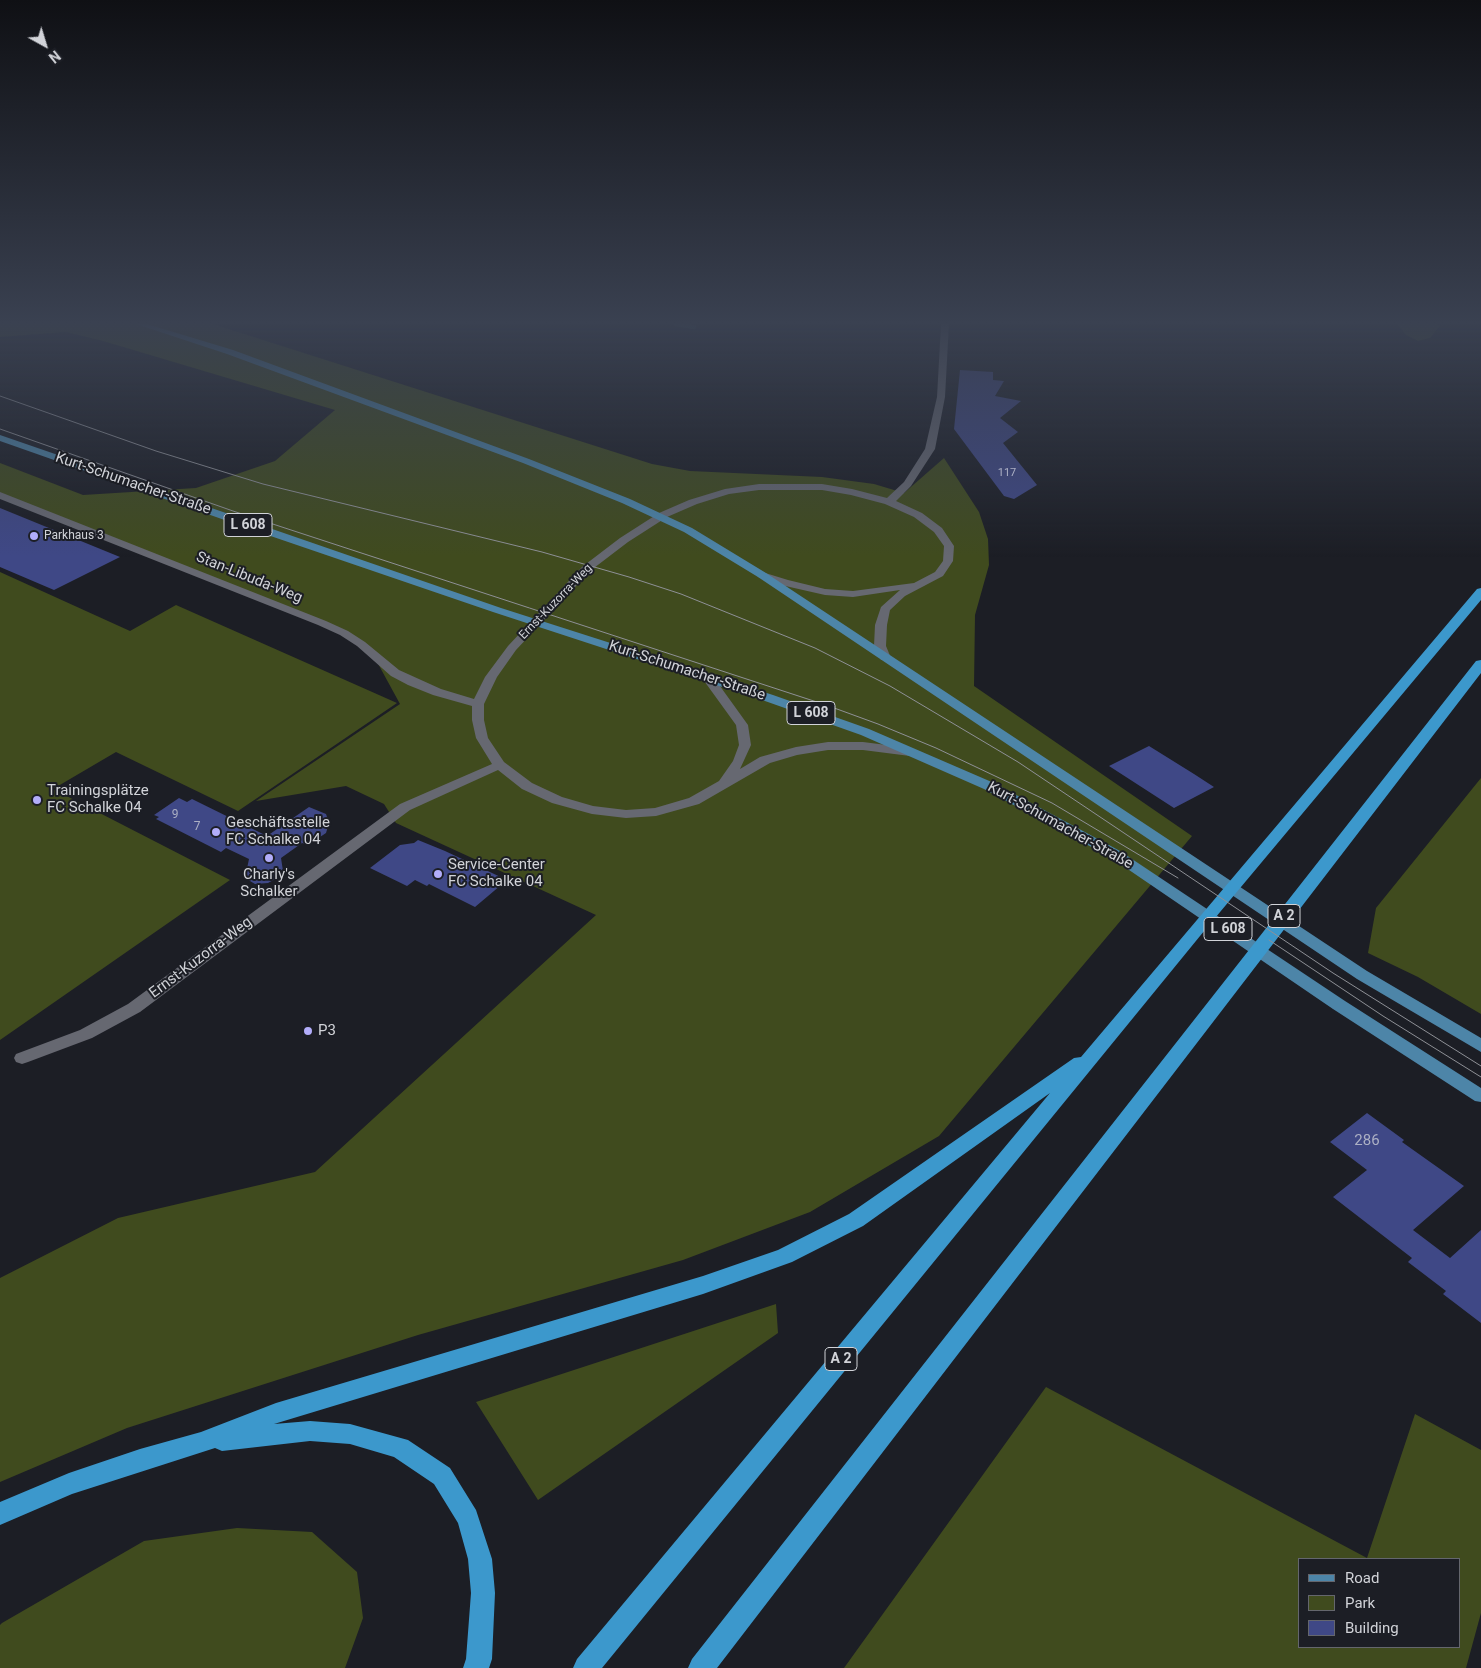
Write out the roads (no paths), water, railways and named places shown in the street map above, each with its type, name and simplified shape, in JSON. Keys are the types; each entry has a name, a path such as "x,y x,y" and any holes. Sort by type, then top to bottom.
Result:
{"highway":[{"name":"A 2","path":"586,1668 1098,1051 1194,932 1481,592"},
{"name":"A 2","path":"701,1668 1481,664"},
{"path":"0,1514 69,1484 140,1460 201,1443 276,1413 704,1285 785,1256 856,1220 1098,1051"},
{"path":"201,1443 269,1434 310,1431 350,1434 400,1448 442,1476 468,1518 480,1559 483,1593 479,1658 476,1668"}],"main road":[{"name":"L 608","path":"365,402 526,461 626,501 688,530 762,575 1362,975 1481,1046"},
{"name":"Kurt-Schumacher-Straße","path":"0,438 497,610 786,704 913,752 989,786 1115,854 1339,1005 1481,1096"}],"street":[{"path":"889,502 908,484 930,449 940,402"},
{"name":"Ernst-Kuzorra-Weg","path":"478,704 491,677 512,648 586,569 615,546 663,515 693,502 728,491 759,487 822,487 852,492 889,502 918,515 938,530 949,546 948,561 939,574 901,594 885,609 881,625 880,646 885,658"},
{"name":"Stan-Libuda-Weg","path":"0,495 322,623 344,633 361,644 395,673 412,682 437,692 478,704"},
{"name":"Ernst-Kuzorra-Weg","path":"762,575 785,583 825,592 853,594 877,592 924,582"},
{"path":"708,678 742,725 744,745 739,761 723,784"},
{"path":"478,704 478,720 482,738 498,764 527,786 557,800 592,810 626,814 656,812 694,801 765,760 796,751 828,746 863,746 913,752"},
{"name":"Ernst-Kuzorra-Weg","path":"22,1058 86,1034 134,1008 405,807 498,764"}],"tram line":[{"path":"17,402 156,451 263,484 542,552 629,577 681,594 815,648 890,686 1018,762 1333,973 1481,1066"},
{"path":"0,429 233,511 826,705 878,724 936,748 1052,803 1178,878"},
{"path":"1269,940 1383,1016 1481,1077"}],"place":[{"name":"Parkhaus 3","path":"34,536"},
{"name":"Trainingsplätze FC Schalke 04","path":"37,800"},
{"name":"Geschäftsstelle FC Schalke 04","path":"216,832"},
{"name":"Charly's Schalker","path":"269,858"},
{"name":"Service-Center FC Schalke 04","path":"438,874"},
{"name":"P3","path":"308,1031"}]}
